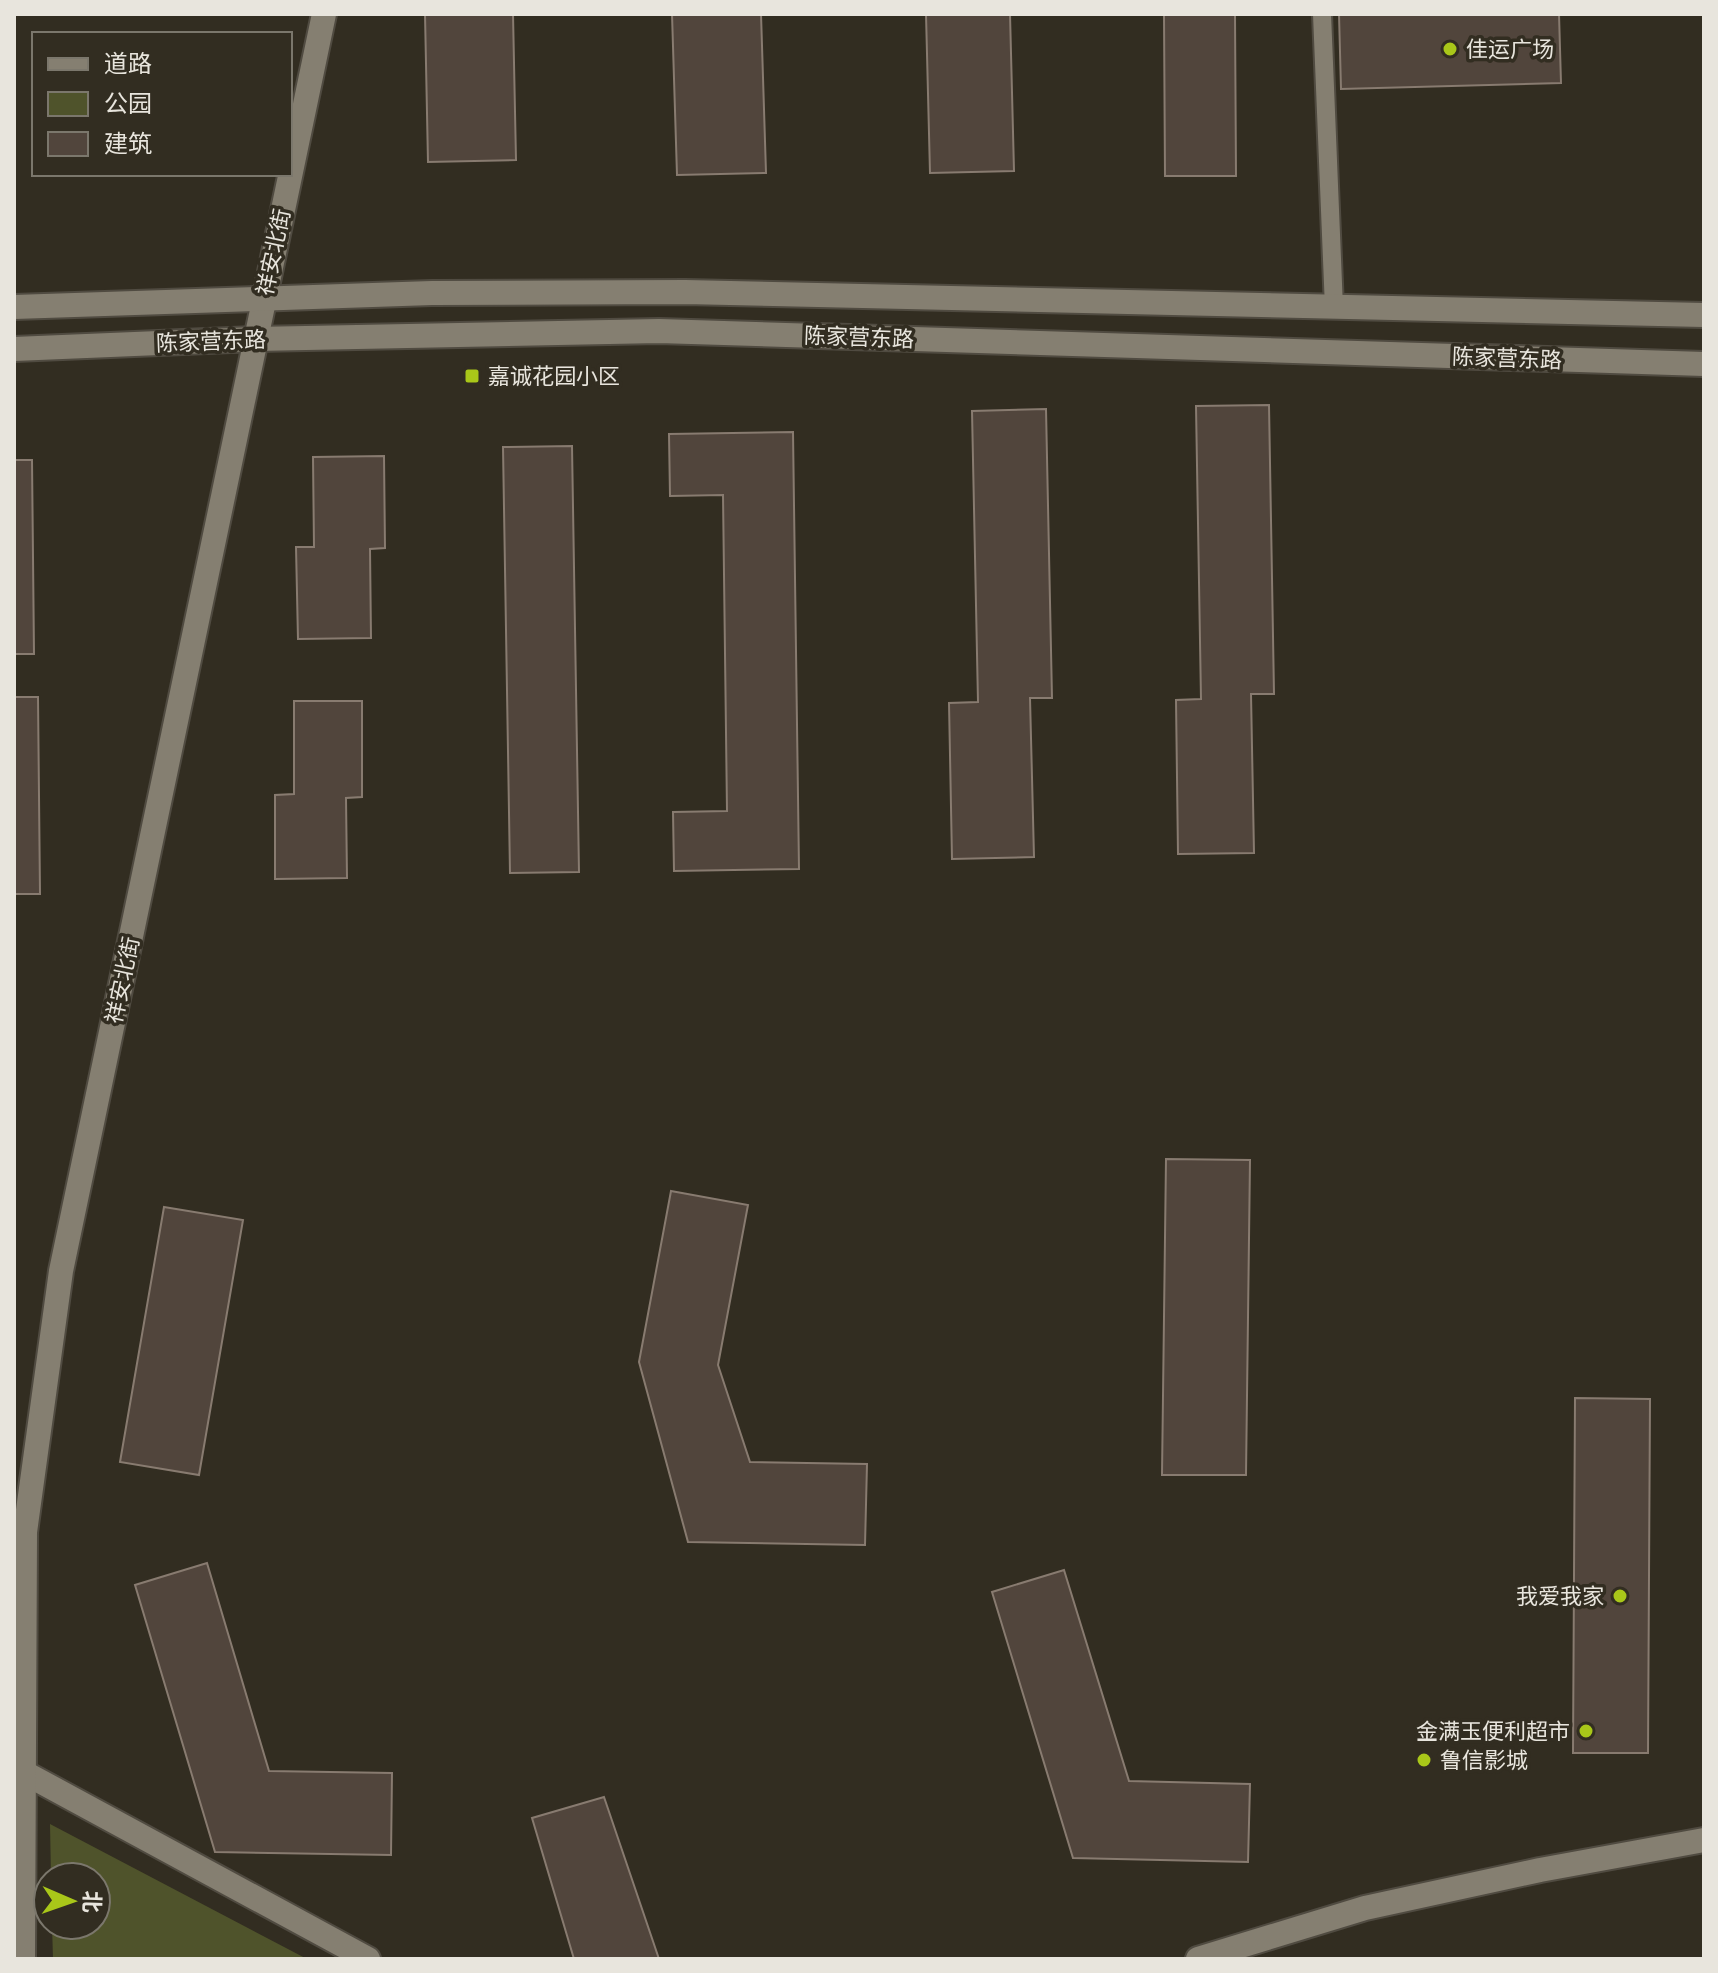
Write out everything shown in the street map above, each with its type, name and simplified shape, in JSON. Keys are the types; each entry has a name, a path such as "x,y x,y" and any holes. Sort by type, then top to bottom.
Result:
{"street":[{"name":"祥安北街","path":"292,164 324,14"},
{"name":"祥安北街","path":"23,1959 25,1532 61,1271 289,176"},
{"name":"陈家营东路","path":"14,307 432,293 685,292 1704,315"},
{"name":"陈家营东路","path":"14,349 255,339 659,331 1704,364"},
{"path":"23,1772 368,1959"},
{"path":"1198,1959 1365,1908 1540,1870 1704,1840"}],"lane":[{"path":"1322,14 1334,308"}],"green space":[{"path":"50,1824 307,1959 53,1959 52,1941 112,1941 112,1861 51,1861"}],"building":[{"path":"425,14 513,14 516,160 428,162"},
{"path":"672,14 761,14 766,173 677,175"},
{"path":"926,14 1010,14 1014,171 930,173"},
{"path":"1164,14 1235,14 1236,176 1165,176"},
{"name":"佳运广场","path":"1339,14 1559,14 1561,83 1341,89"},
{"path":"1269,405 1274,694 1251,694 1254,853 1178,854 1176,700 1201,699 1196,406"},
{"path":"1046,409 1052,698 1030,698 1034,857 952,859 949,703 978,702 972,411"},
{"path":"793,432 799,869 674,871 673,812 727,811 723,495 670,496 669,434"},
{"path":"572,446 579,872 510,873 503,447"},
{"path":"384,456 385,548 370,549 371,638 298,639 296,547 314,547 313,457"},
{"path":"14,460 32,460 34,654 14,654"},
{"path":"14,697 38,697 40,894 14,894"},
{"path":"294,701 362,701 362,797 346,798 347,878 275,879 275,795 294,794"},
{"path":"1166,1159 1250,1160 1246,1475 1162,1475"},
{"path":"671,1191 748,1205 718,1365 750,1462 867,1464 865,1545 688,1542 639,1362"},
{"path":"164,1207 243,1220 199,1475 120,1462"},
{"path":"1575,1398 1650,1399 1648,1753 1573,1753"},
{"path":"207,1563 269,1771 392,1773 391,1855 215,1852 135,1585"},
{"path":"1064,1570 1129,1781 1250,1784 1248,1862 1073,1858 992,1592"},
{"path":"604,1797 659,1959 574,1959 532,1818"}],"place":[{"name":"佳运广场","path":"1450,49"},
{"name":"嘉诚花园小区","path":"472,376"},
{"name":"我爱我家","path":"1620,1596"},
{"name":"金满玉便利超市","path":"1586,1731"},
{"name":"鲁信影城","path":"1424,1760"}]}
